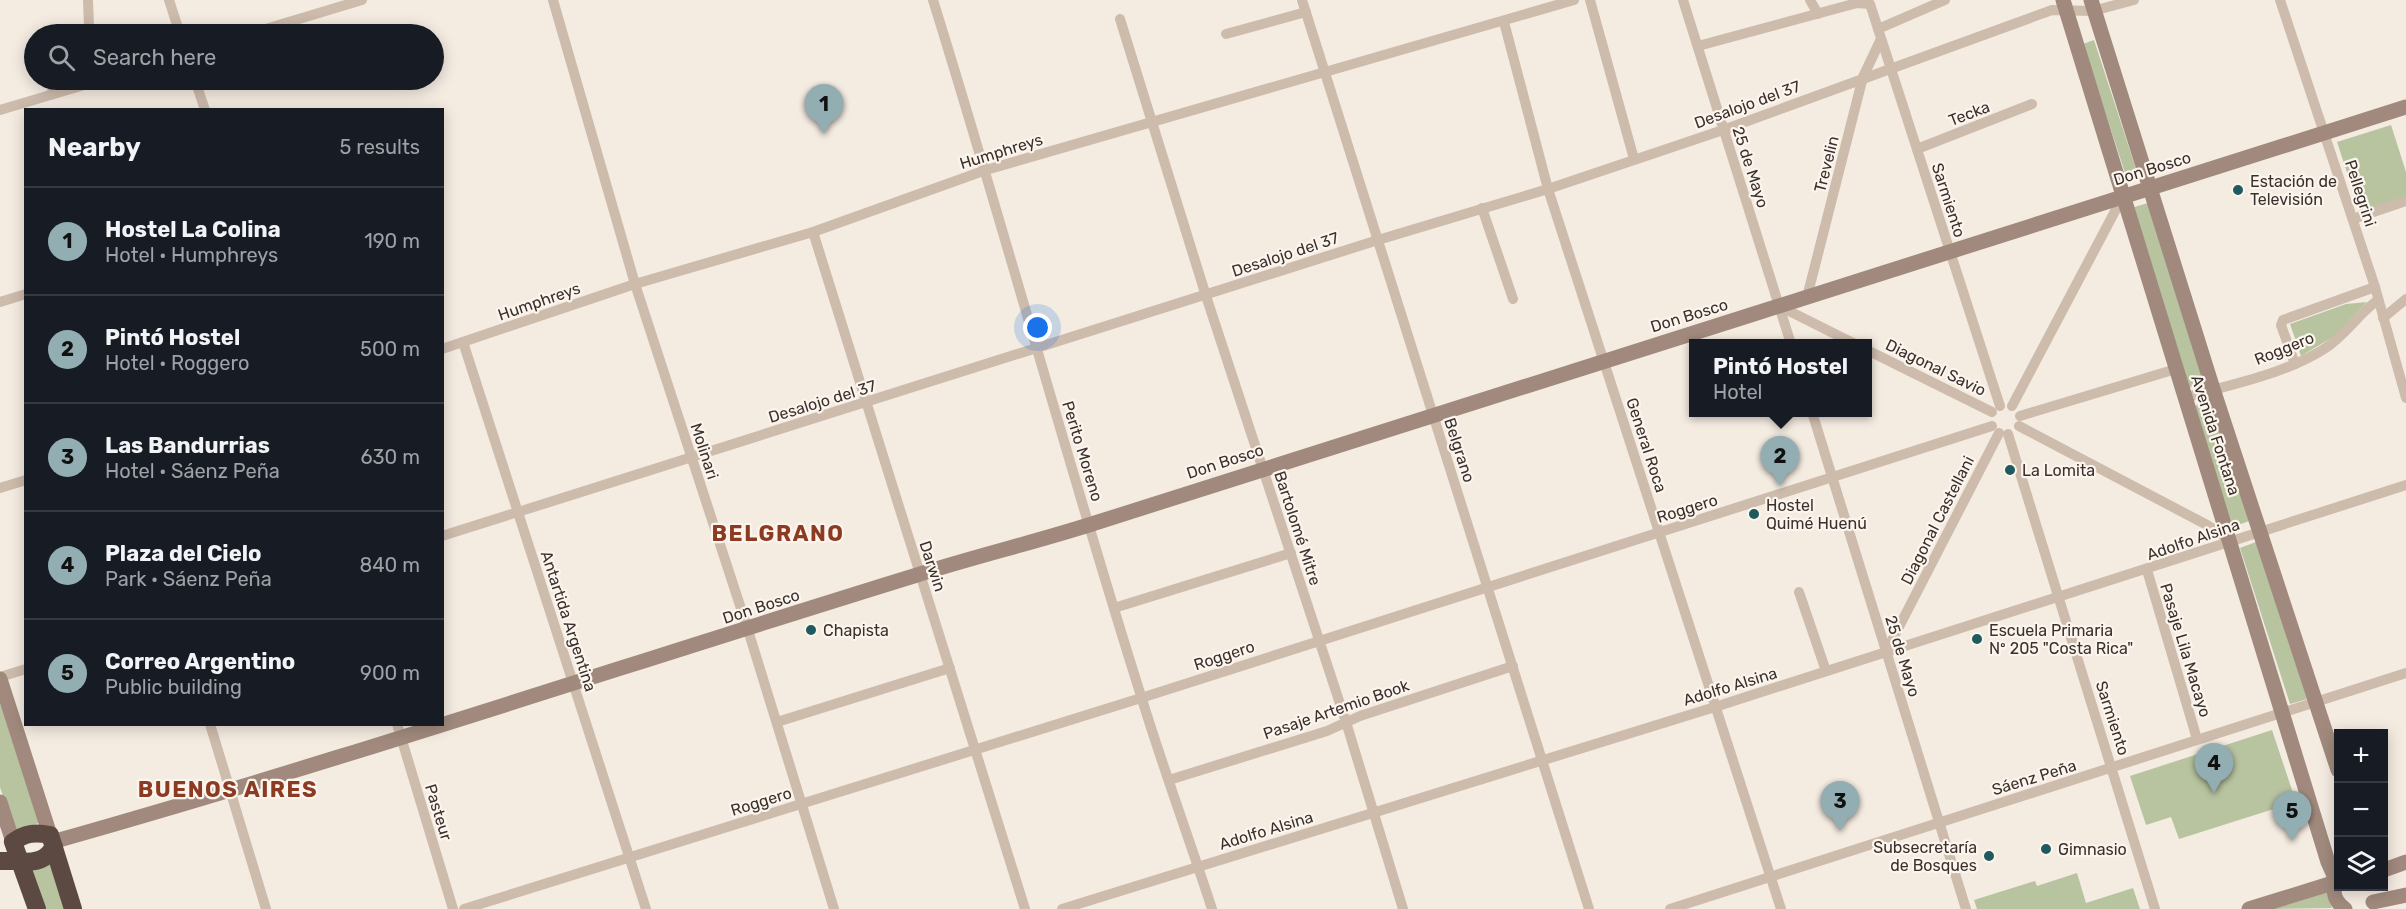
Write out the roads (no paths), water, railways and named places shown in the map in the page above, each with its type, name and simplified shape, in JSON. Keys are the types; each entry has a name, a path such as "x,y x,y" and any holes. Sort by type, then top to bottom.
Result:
{"highway":[{"path":"37,909 22,862 9,845 29,834 38,832 52,841 73,909"},
{"path":"0,861 38,861 48,857 52,841"}],"street":[{"path":"88,0 89,24"},
{"path":"169,0 177,24"},
{"path":"282,24 362,0"},
{"name":"Molinari","path":"553,0 635,284 748,630 834,909"},
{"name":"Perito Moreno","path":"933,0 986,170 1036,349 1141,698 1212,909"},
{"name":"Belgrano","path":"1302,0 1323,74 1488,585 1589,909"},
{"name":"Humphreys","path":"444,348 635,284 813,232 986,170 1574,0"},
{"path":"1590,0 1634,159"},
{"name":"25 de Mayo","path":"1683,0 1789,339"},
{"path":"1698,46 1818,14 1810,0"},
{"path":"1878,29 1945,0"},
{"name":"Desalojo del 37","path":"444,535 1378,240 1548,189 1723,130 1863,77 2052,10 2063,4 2092,6 2134,0"},
{"name":"Pellegrini","path":"2280,0 2375,287 2406,398"},
{"name":"Sarmiento","path":"1818,14 1857,3 1870,4 1880,41 1950,252 1996,409 2000,431 2114,768 2155,909"},
{"name":"Avenida Fontana","path":"2063,4 2231,541 2328,862 2334,874"},
{"name":"Avenida Fontana","path":"2092,6 2213,389 2334,757"},
{"path":"1226,34 1306,12"},
{"name":"Bartolomé Mitre","path":"1120,19 1206,296 1346,722 1403,909"},
{"name":"General Roca","path":"1504,22 1548,189 1781,909"},
{"name":"Trevelin","path":"1807,297 1863,77 1880,41"},
{"path":"50,95 53,90"},
{"path":"0,110 67,90"},
{"path":"198,90 204,108"},
{"name":"Tecka","path":"1917,149 2032,105"},
{"name":"Don Bosco","path":"444,720 573,686 919,574 1090,525 1262,468 1434,416 2406,107"},
{"path":"2012,406 2123,196"},
{"path":"2353,219 2406,201"},
{"path":"1482,208 1513,299"},
{"name":"Darwin","path":"813,232 1025,909"},
{"name":"Roggero","path":"2295,364 2281,325 2283,320 2375,287"},
{"path":"0,302 24,295"},
{"path":"2383,318 2406,299"},
{"name":"Roggero","path":"2185,398 2295,364 2333,343 2378,300"},
{"path":"1779,306 1845,339"},
{"name":"Antartida Argentina","path":"463,342 646,909"},
{"name":"Diagonal Savio","path":"1872,352 1996,409"},
{"path":"2000,431 2020,421 2176,369"},
{"path":"1996,409 2012,406"},
{"path":"2012,406 2020,421 2207,525 2231,541"},
{"name":"25 de Mayo","path":"1814,417 1966,909"},
{"name":"Roggero","path":"464,909 1141,698 1488,585 1832,478 2000,431"},
{"name":"Diagonal Castellani","path":"1886,652 2000,431"},
{"path":"0,488 24,481"},
{"name":"Adolfo Alsina","path":"1062,909 1715,707 2406,485"},
{"path":"1114,608 1291,553"},
{"name":"Pasaje Lila Macayo","path":"2147,570 2197,739"},
{"path":"1799,592 1826,671"},
{"name":"Pasaje Artemio Book","path":"1169,780 1327,731 1346,722 1513,666"},
{"path":"777,722 950,668"},
{"path":"24,670 0,678 52,841"},
{"name":"Sáenz Peña","path":"1670,909 2406,673"},
{"path":"211,726 266,909"},
{"name":"Don Bosco","path":"52,841 230,792 422,726"},
{"name":"Pasteur","path":"399,732 453,909"},
{"path":"0,802 9,845"},
{"path":"2388,869 2406,862"},
{"path":"2249,909 2334,881"},
{"name":"Avenida Fontana","path":"2335,891 2334,895 2345,909"},
{"path":"2375,891 2372,906 2406,895"}],"place":[{"name":"Hostel La Colina","path":"824,134"},
{"name":"Estación de Televisión","path":"2238,190"},
{"name":"La Lomita","path":"2010,470"},
{"name":"Pintó Hostel","path":"1780,486"},
{"name":"Hostel Quimé Huenú","path":"1754,514"},
{"name":"Chapista","path":"811,630"},
{"name":"Escuela Primaria Nº 205 \"Costa Rica\"","path":"1977,639"},
{"name":"Plaza del Cielo","path":"2214,793"},
{"name":"Las Bandurrias","path":"1840,831"},
{"name":"Correo Argentino","path":"2292,841"},
{"name":"Gimnasio","path":"2046,849"},
{"name":"Subsecretaría de Bosques","path":"1989,856"}],"district":[{"name":"BELGRANO","path":"778,533"},
{"name":"BUENOS AIRES","path":"228,789"}]}
